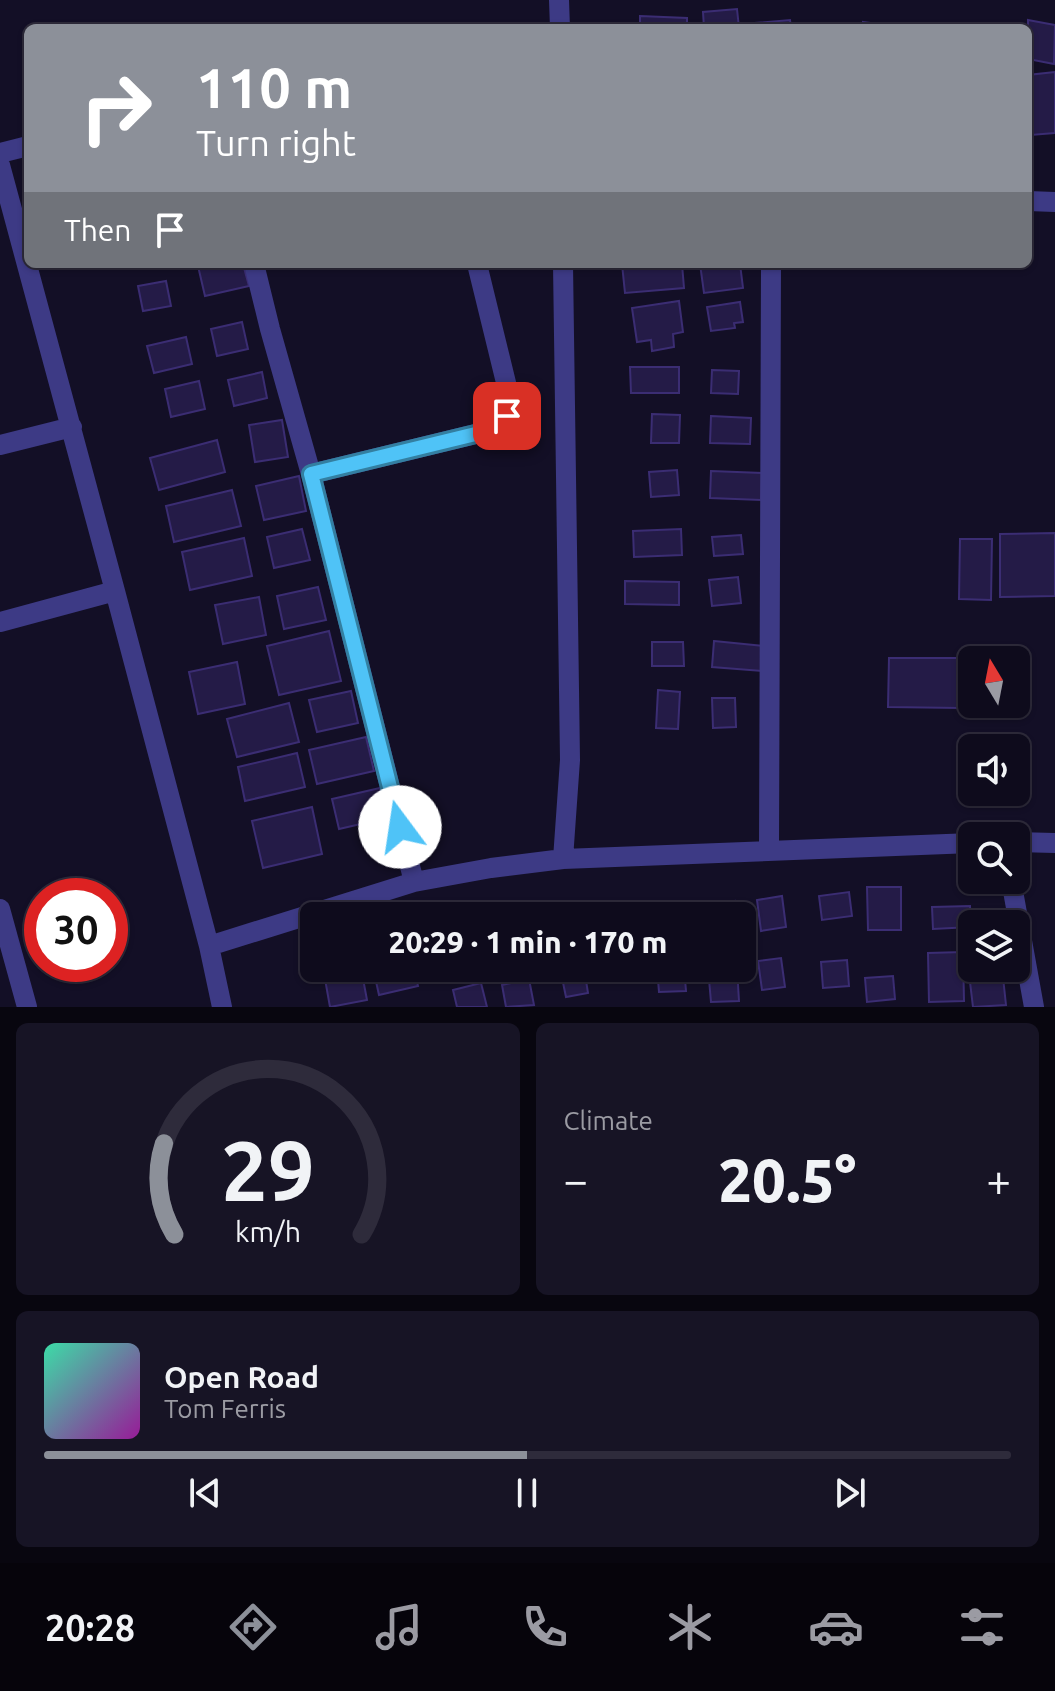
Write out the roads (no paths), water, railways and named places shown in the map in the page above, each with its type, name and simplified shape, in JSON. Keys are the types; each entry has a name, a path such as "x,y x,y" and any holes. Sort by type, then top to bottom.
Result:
{"street":[{"path":"559,0 560,24"},
{"path":"0,153 24,147"},
{"path":"0,165 24,252"},
{"path":"1032,201 1055,202"},
{"path":"28,268 209,946 222,1007"},
{"path":"255,268 311,474 414,882"},
{"path":"311,474 492,430 507,416 510,399 478,268"},
{"path":"563,268 570,760 563,859"},
{"path":"769,851 771,268"},
{"path":"0,445 72,427"},
{"path":"0,622 115,591"},
{"path":"1030,842 1055,843"},
{"path":"209,946 414,882 491,868 563,859 958,844"},
{"path":"1014,894 1034,1007"},
{"path":"0,909 27,1007"}]}
